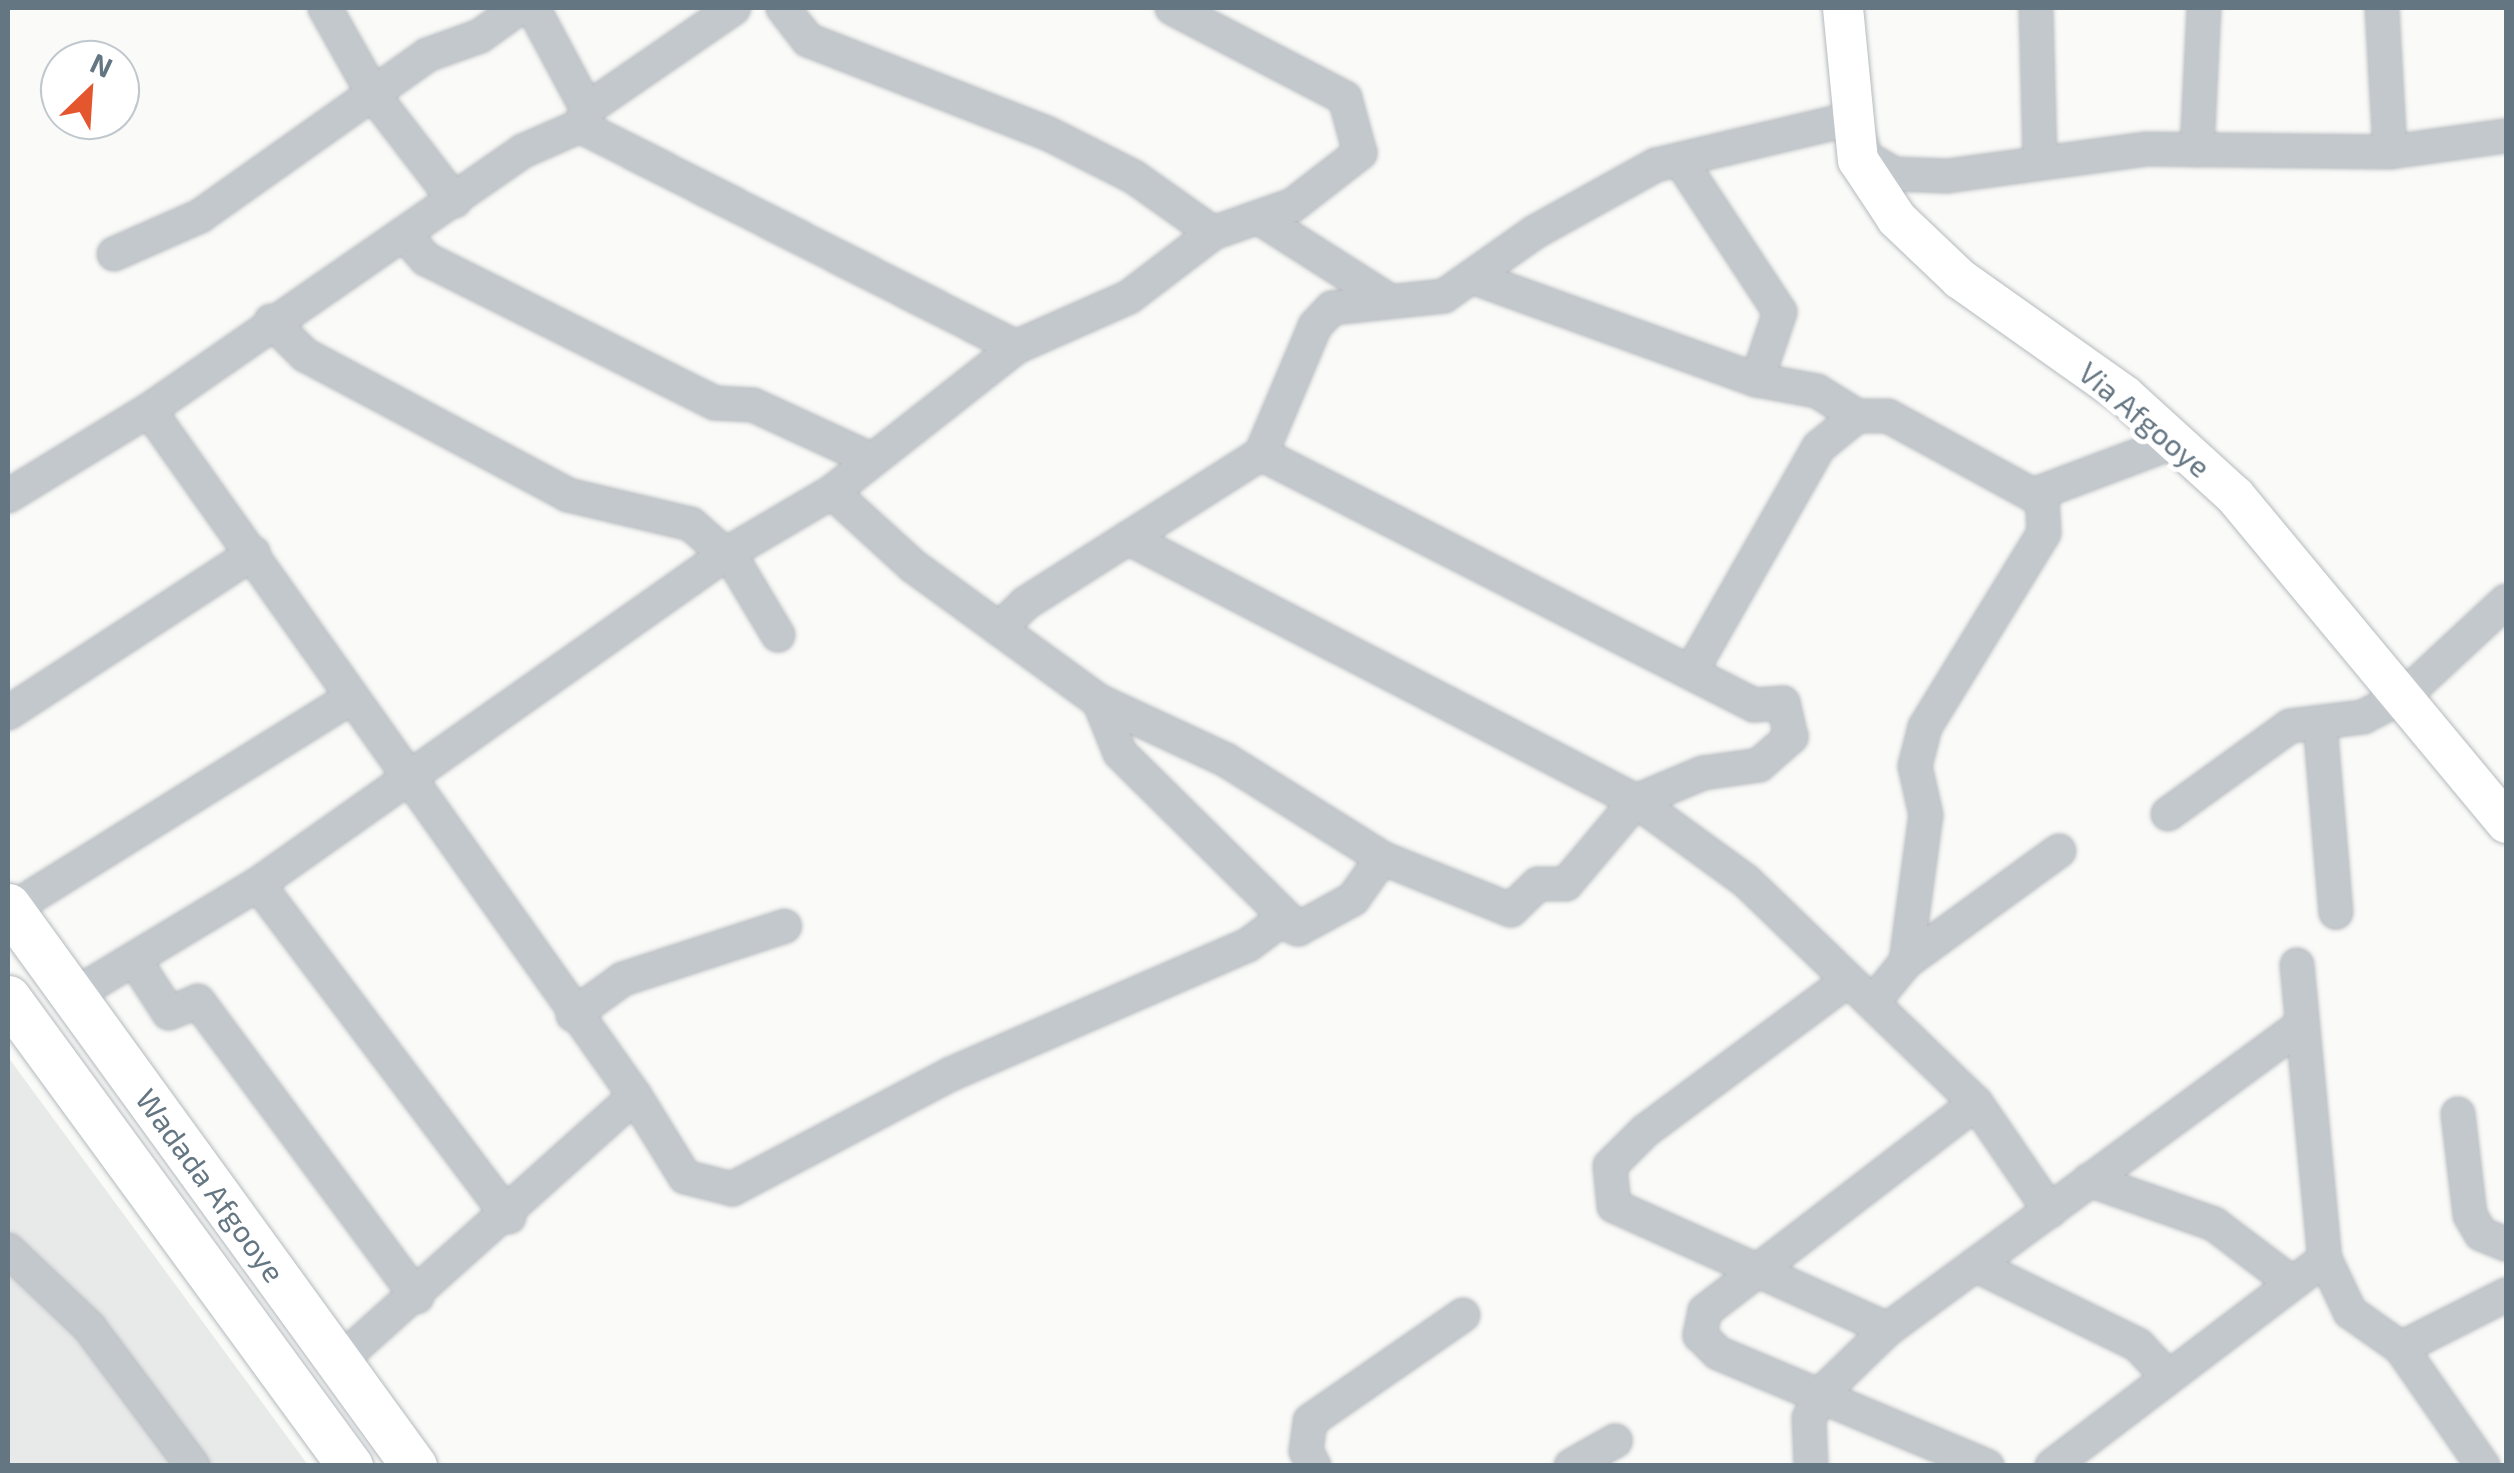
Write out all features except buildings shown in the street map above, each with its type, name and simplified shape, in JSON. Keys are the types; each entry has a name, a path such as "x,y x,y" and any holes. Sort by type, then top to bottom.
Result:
{"highway":[{"name":"Wadada Afgooye","path":"9,908 414,1466"},
{"name":"Wadada Afgooye","path":"8,1001 350,1466"}],"main road":[{"name":"Via Afgooye","path":"1844,8 1858,160 1927,252 2178,441 2405,695 2506,823"}],"street":[{"path":"325,8 375,98 455,201"},
{"path":"114,254 200,216 375,98 427,56 480,36 518,8"},
{"path":"533,8 583,117 1016,347"},
{"path":"8,496 150,410 271,321 542,140 583,117 734,8"},
{"path":"783,8 808,40 1047,133 1134,176 1213,234"},
{"path":"8,1001 134,959 258,884 410,773 723,556 832,492 866,458 1016,347 1129,297 1213,234 1262,219 1328,185 1360,154 1355,114 1322,81 1172,8"},
{"path":"2036,8 2040,160"},
{"path":"2198,150 2204,8"},
{"path":"2382,8 2390,152"},
{"path":"999,629 1128,538 1261,454 1315,326 1348,301 1444,296 1587,200 1680,160 1855,118 1865,158 1894,174 1984,174 2040,160 2198,150 2390,152 2506,136"},
{"path":"1680,160 1780,312 1757,380"},
{"path":"1262,219 1388,300"},
{"path":"405,235 426,258 716,402 753,405 866,458"},
{"path":"1472,276 1757,380 1817,391 1856,416 1888,416 1978,472 2042,495 2178,441"},
{"path":"271,321 305,355 568,495 691,524 723,556 778,635"},
{"path":"150,410 410,773 573,1014 634,1096 685,1177 732,1189 951,1074 1248,945 1280,921 1298,929"},
{"path":"1691,672 1811,460 1856,416"},
{"path":"832,492 999,629 1098,702 1226,760 1382,858 1511,910 1538,884 1566,884 1636,801 1703,773 1759,765 1791,738 1783,703 1754,704 1261,454"},
{"path":"1906,962 1926,815 1916,766 1926,727 2044,533 2042,495"},
{"path":"1128,538 1636,801 1746,880 1847,981 1875,1000 1976,1103 2050,1211"},
{"path":"8,713 253,553"},
{"path":"2168,814 2290,726 2363,718 2405,695 2506,601"},
{"path":"9,908 352,697"},
{"path":"1098,702 1120,753 1298,929"},
{"path":"2320,723 2336,912"},
{"path":"1875,1000 1906,962 2058,851"},
{"path":"1298,929 1352,900 1382,858"},
{"path":"258,884 510,1216"},
{"path":"573,1014 623,978 785,926"},
{"path":"134,959 169,1013 198,1001 417,1296"},
{"path":"2297,965 2299,1026 2325,1259 2350,1312 2401,1348 2484,1466"},
{"path":"1847,981 1610,1166 1614,1206 1888,1329"},
{"path":"1811,1466 1809,1418 1824,1391 1888,1329 2299,1026"},
{"path":"339,1362 510,1216 634,1096"},
{"path":"1976,1103 1705,1311 1700,1336 1718,1353 1824,1391 1987,1466"},
{"path":"2458,1114 2470,1215 2480,1234 2506,1244"},
{"path":"2089,1180 2214,1224 2292,1283"},
{"path":"8,1250 89,1328 193,1466"},
{"path":"2052,1466 2325,1259"},
{"path":"1975,1266 2138,1345 2167,1376"},
{"path":"2401,1348 2506,1294"},
{"path":"1314,1466 1306,1450 1310,1421 1462,1315"},
{"path":"1571,1466 1615,1441"}],"shaded area":[{"path":"8,1057 308,1465 8,1465"}]}
